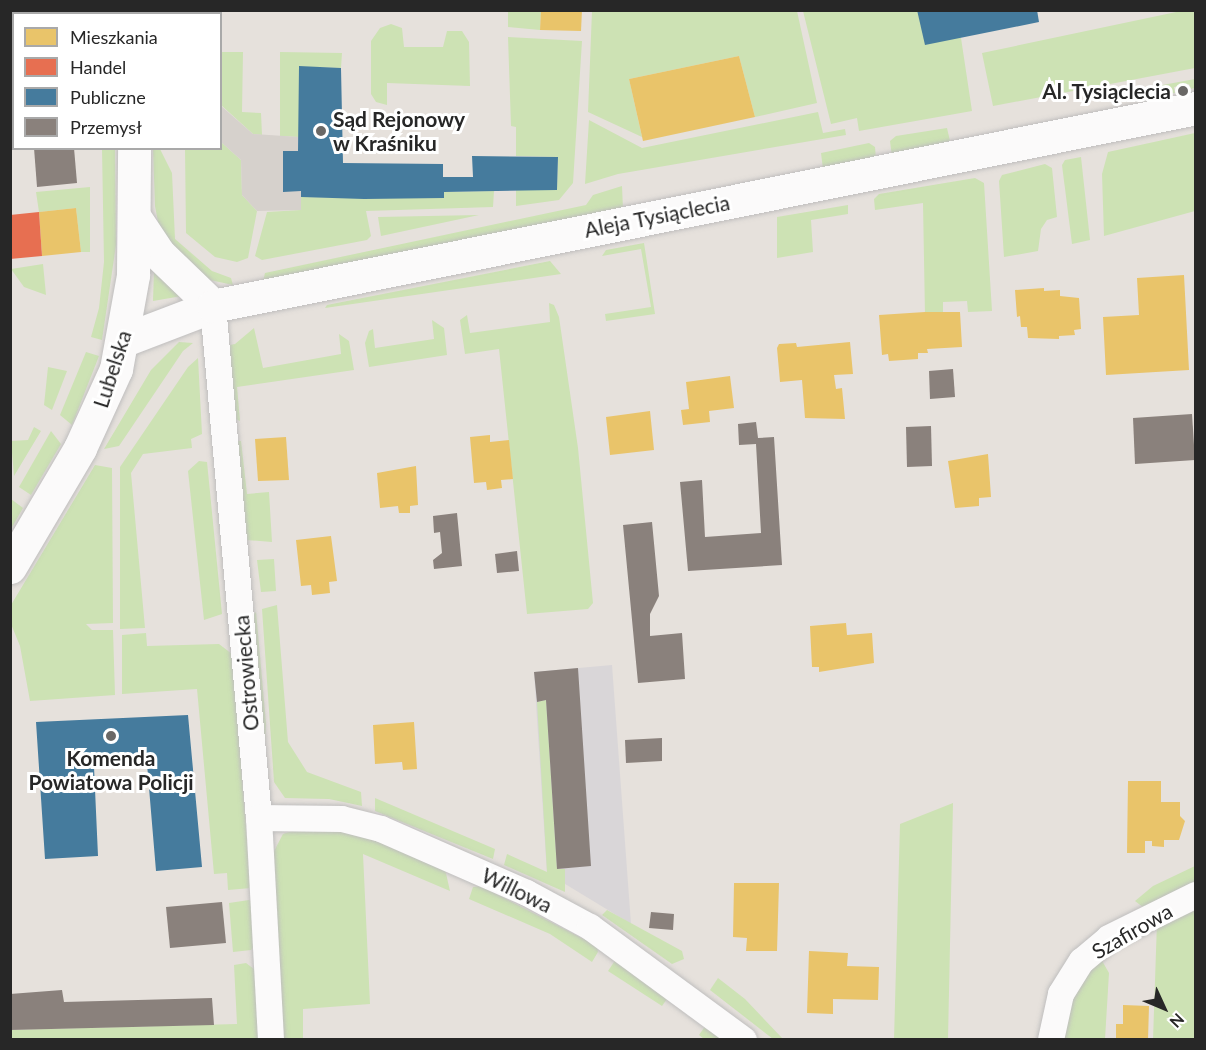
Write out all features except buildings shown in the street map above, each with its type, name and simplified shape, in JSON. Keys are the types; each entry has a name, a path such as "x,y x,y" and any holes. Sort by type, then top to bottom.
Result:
{"street":[{"name":"Aleja Tysiąclecia","path":"124,340 213,306 1196,108"},
{"name":"Lubelska","path":"10,567 97,415 124,340 132,283 135,218 134,150"},
{"path":"135,218 159,254 213,306"},
{"name":"Ostrowiecka","path":"213,306 259,818 271,1040"},
{"name":"Willowa","path":"259,818 342,819 381,829 527,893 590,927 744,1040"},
{"name":"Szafirowa","path":"1051,1040 1060,994 1082,961 1109,939 1196,895"}],"shaded area":[{"path":"222,107 253,134 299,137 298,151 283,151 283,191 301,191 301,210 257,211 242,195 241,160 222,143"},
{"path":"612,665 631,924 547,873 534,672"}],"green space":[{"path":"508,11 541,11 540,30 508,27"},
{"path":"592,11 797,11 817,103 755,117 739,56 629,79 642,137 588,112"},
{"path":"803,11 917,11 961,38 972,111 859,131 857,118 831,124"},
{"path":"1181,11 1195,11 1195,68 993,106 982,53"},
{"path":"391,24 402,28 404,47 443,47 447,31 462,31 469,42 470,86 387,83 387,105 376,102 371,94 371,41 380,28"},
{"path":"508,37 582,41 573,183 559,200 516,206 516,190 557,189 558,157 516,156 516,127 511,126"},
{"path":"222,52 243,52 242,112 261,113 262,135 253,134 222,106"},
{"path":"280,52 342,53 341,68 299,67 299,137 280,136"},
{"path":"1195,79 1195,88 1191,89 1189,84 1174,87 1175,93 1132,100 1130,91"},
{"path":"818,112 823,133 845,129 846,135 618,174 585,184 589,120 642,148"},
{"path":"947,128 950,141 892,157 890,141 896,136"},
{"path":"1195,133 1195,211 1104,236 1102,174 1108,152"},
{"path":"222,143 241,160 242,195 257,211 248,258 237,262 215,257 186,233 185,150 222,150"},
{"path":"869,143 875,147 876,159 823,169 821,153"},
{"path":"102,150 115,150 116,245 102,340 91,337 99,308 104,262"},
{"path":"153,150 160,150 172,173 175,239 212,271 231,278 233,285 210,280 189,268 159,227 155,206"},
{"path":"1081,157 1090,240 1072,244 1062,165 1065,160"},
{"path":"1045,164 1052,168 1057,217 1047,220 1041,229 1038,251 1004,257 999,181 1002,175"},
{"path":"975,178 984,183 992,311 968,312 967,301 943,302 943,314 925,315 923,203 875,210 874,199 879,194"},
{"path":"622,186 623,209 263,281 265,273 586,205 593,195"},
{"path":"90,187 90,252 81,252 76,208 39,212 36,192"},
{"path":"494,191 493,207 366,211 371,236 367,240 262,260 255,256 267,212 301,210 301,197 444,198 444,192"},
{"path":"848,205 848,214 811,220 813,252 777,258 777,217"},
{"path":"479,215 381,236 378,217"},
{"path":"644,243 655,314 606,321 605,314 651,307 641,249 602,256 606,250"},
{"path":"550,261 561,274 325,308 327,305"},
{"path":"43,264 46,295 24,287 11,269"},
{"path":"154,270 182,296 153,301"},
{"path":"549,303 554,305 559,317 578,448 593,603 588,609 527,614 499,349 465,354 460,320 467,315 470,333 550,322"},
{"path":"432,320 444,328 447,355 369,367 365,343 369,331 373,329 375,348 434,339"},
{"path":"254,328 263,368 341,354 339,334 349,341 354,370 237,387 240,421 231,417 225,346 235,344"},
{"path":"179,342 193,343 183,351 119,446 104,449 151,370"},
{"path":"86,352 99,356 72,425 60,415"},
{"path":"198,358 202,434 191,439 192,448 143,454 131,473 145,628 120,629 120,467 188,367"},
{"path":"48,367 67,371 52,410 44,405"},
{"path":"34,427 41,431 14,476 11,441 28,440"},
{"path":"51,431 61,444 31,495 19,487"},
{"path":"238,441 241,441 247,494 269,492 272,542 246,540"},
{"path":"199,461 207,462 222,614 204,620 188,471"},
{"path":"95,465 112,468 113,623 86,624 92,630 113,630 115,695 30,701 20,646 11,624 11,605"},
{"path":"11,499 23,508 11,529 10,501"},
{"path":"274,559 276,591 261,592 257,560"},
{"path":"277,605 288,742 307,772 361,792 362,806 329,799 285,798 274,782 262,609"},
{"path":"256,612 266,724 264,763 252,616"},
{"path":"146,633 147,646 219,644 232,654 251,888 228,890 227,873 214,874 197,689 122,694 122,635"},
{"path":"546,700 557,869 565,869 565,892 504,865 507,854 547,872 537,702"},
{"path":"375,798 495,849 493,859 375,811"},
{"path":"953,803 948,1039 894,1039 900,824"},
{"path":"307,826 350,833 388,844 445,869 450,891 363,854 370,1004 303,1009 303,1039 280,1039 272,855 283,834"},
{"path":"1195,866 1195,887 1148,911 1135,901 1153,886"},
{"path":"481,886 597,946 598,952 592,962 550,934 469,899 473,887"},
{"path":"249,900 253,903 256,945 251,950 233,952 229,903"},
{"path":"1195,901 1195,1039 1153,1040 1157,922"},
{"path":"607,910 682,951 684,959 672,964 602,915"},
{"path":"616,959 669,996 662,1006 608,971"},
{"path":"1101,959 1109,973 1105,1039 1058,1040 1071,990"},
{"path":"246,963 258,972 261,1039 11,1040 10,1030 237,1024 234,965"},
{"path":"718,978 745,999 783,1039 773,1039 710,990"},
{"path":"706,1025 725,1039 704,1039 699,1035"}],"place":[{"name":"Al. Tysiąclecia","path":"1183,91"},
{"name":"Sąd Rejonowy w Kraśniku","path":"321,131"},
{"name":"Komenda Powiatowa Policji","path":"111,736"}]}
